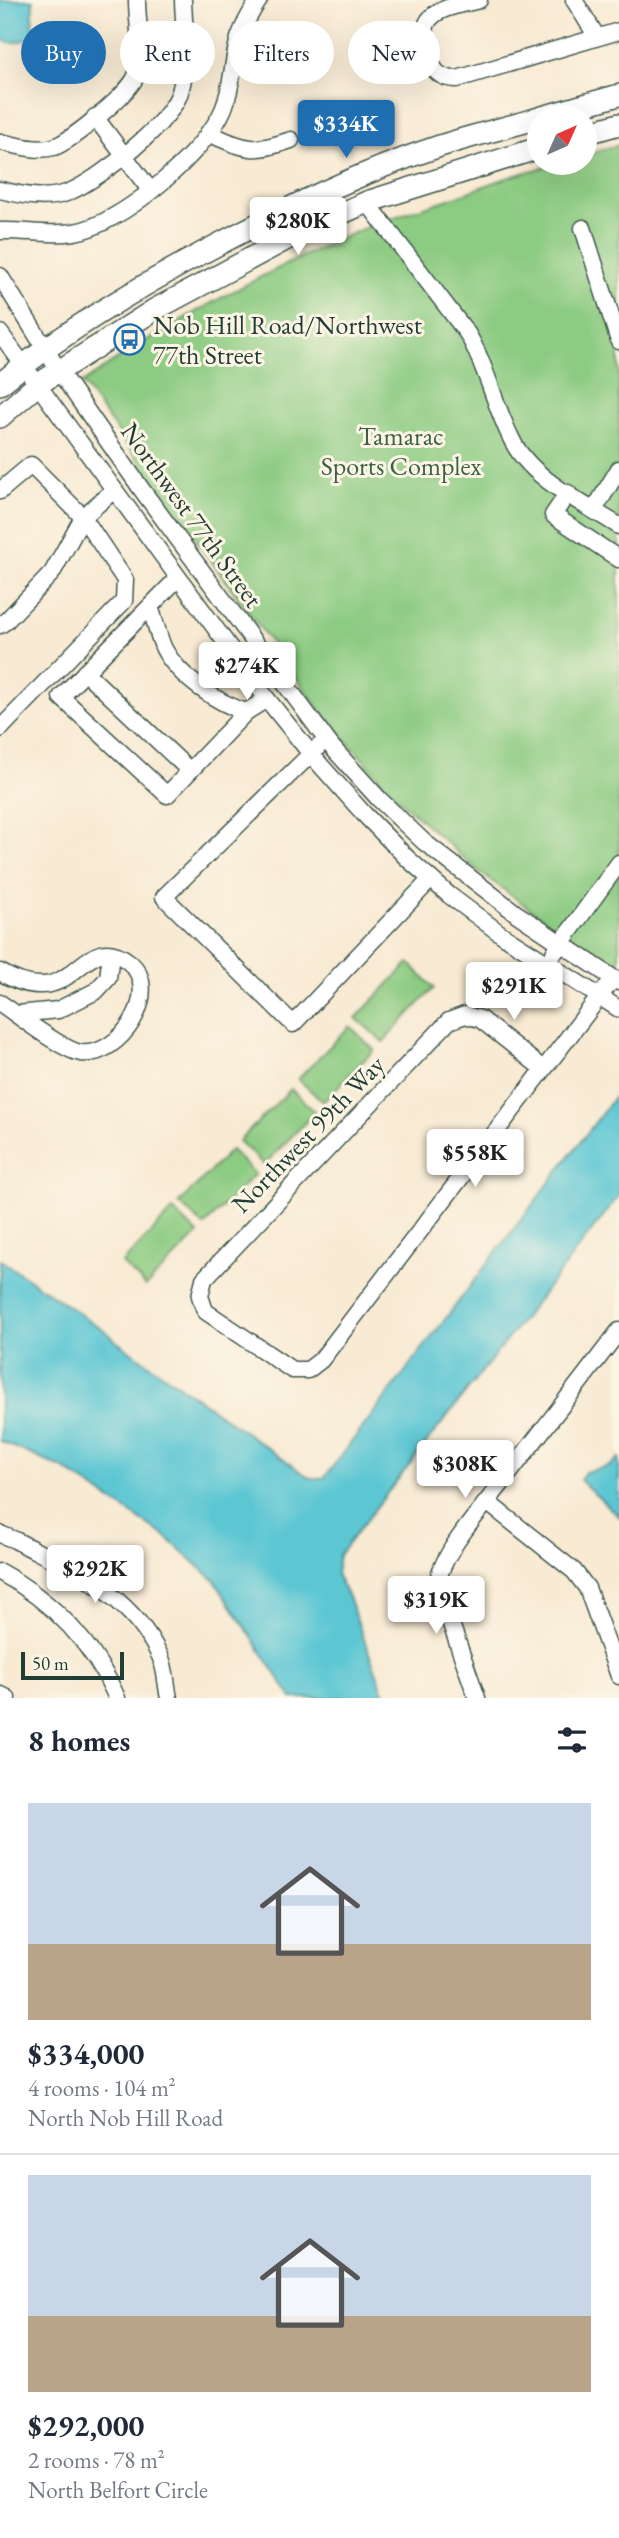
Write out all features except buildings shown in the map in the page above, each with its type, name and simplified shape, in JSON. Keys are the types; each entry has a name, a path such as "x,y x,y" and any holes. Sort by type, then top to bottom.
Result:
{"main road":[{"path":"585,105 619,95"},
{"path":"0,384 46,348 178,265 271,216 355,178 437,147 527,122"},
{"path":"597,130 619,124"},
{"path":"0,416 37,385 154,310 300,232 367,202 527,152"}],"street":[{"path":"0,142 37,148 54,147 75,136 126,91 136,76 136,0"},
{"path":"0,190 44,197 68,192 108,169 171,110 180,93 186,64 183,0"},
{"path":"0,231 50,234 77,232 102,224 126,211 183,162 222,112 232,83 239,39 248,15 259,0"},
{"path":"479,0 438,12 428,21 424,33 433,67 448,79 457,79 619,31"},
{"path":"574,0 597,37"},
{"path":"95,117 150,190"},
{"path":"208,133 251,150 268,149 291,140"},
{"path":"367,202 467,333 481,356 511,439 522,456 536,472 619,526"},
{"path":"583,228 612,294 619,341"},
{"name":"Northwest 77th Street","path":"0,276 59,371 205,577 285,685 379,799 424,842 507,906 616,981"},
{"name":"Northwest 77th Street","path":"0,333 267,699 364,814 431,879 501,934 619,1009"},
{"path":"0,491 31,465 83,517 125,580 124,601 0,729"},
{"path":"594,510 619,469"},
{"path":"0,625 52,573 83,517 114,490"},
{"path":"568,493 554,516 619,559"},
{"path":"178,578 61,697 167,795 246,712 267,699"},
{"path":"150,607 164,650 189,679 226,706 246,712"},
{"path":"85,672 189,770"},
{"path":"327,738 164,897 293,1024 431,879"},
{"path":"547,963 619,863"},
{"path":"17,1014 58,1010 96,991 108,978 111,954"},
{"path":"0,972 23,984 53,984 88,958 111,954 128,961 139,973 143,990 141,1006 121,1036 108,1045 82,1054 68,1048 0,1003"},
{"path":"543,1069 598,998 616,981"},
{"name":"Northwest 99th Way","path":"465,1015 480,1019 543,1069 321,1360 308,1370 292,1370 205,1311 200,1296 204,1279 449,1021 465,1015"},
{"path":"477,1698 437,1584 439,1570 487,1502 619,1331"},
{"path":"487,1502 574,1572 587,1588 619,1676"},
{"path":"0,1534 103,1588 128,1608 162,1658 169,1698"},
{"path":"0,1572 29,1589 62,1616 91,1650 117,1698"}],"green space":[{"name":"Tamarac Sports Complex","path":"619,145 619,964 555,927 478,871 397,798 322,713 82,383 211,304 278,268 360,230 527,172 527,175 597,175 597,151"},
{"path":"409,963 434,988 383,1042 356,1018"},
{"path":"350,1026 374,1050 323,1102 298,1079"},
{"path":"291,1089 315,1112 264,1165 239,1141"},
{"path":"231,1150 255,1174 204,1226 179,1203"},
{"path":"173,1210 198,1234 146,1286 122,1263"}],"water":[{"path":"0,0 33,0 32,21 21,21 21,41 13,43 0,40"},
{"path":"619,1091 619,1196 339,1555 336,1574 348,1597 386,1698 292,1698 214,1580 165,1536 64,1469 0,1441 0,1260 108,1333 310,1478 324,1478"},
{"path":"619,1458 619,1517 580,1480 585,1472 610,1466"}],"place":[{"name":"Nob Hill Road/Northwest 77th Street","path":"130,340"}]}
